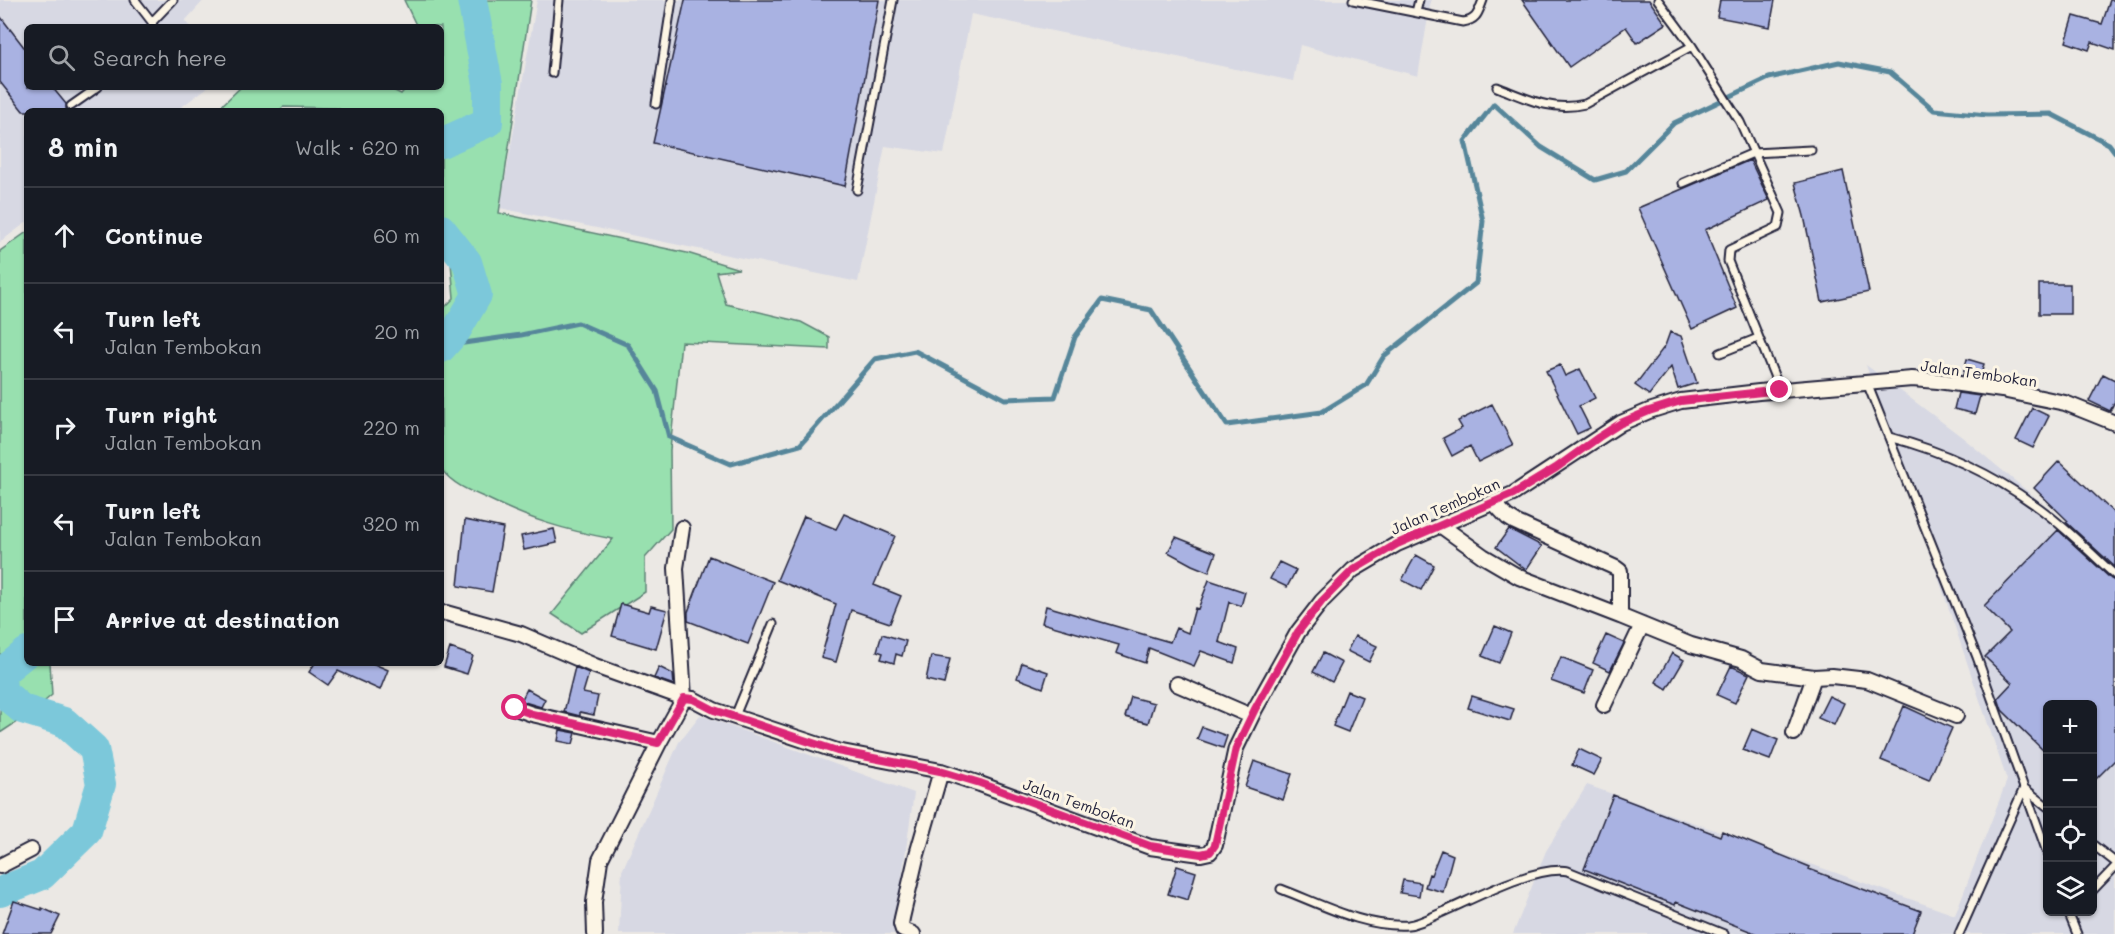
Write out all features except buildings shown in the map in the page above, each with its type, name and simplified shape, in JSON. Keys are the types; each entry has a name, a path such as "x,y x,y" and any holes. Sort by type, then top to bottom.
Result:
{"street":[{"name":"Jalan Tembokan","path":"444,613 521,634 595,666 684,698 693,699 714,710 837,751 940,771 980,783 1150,846 1201,854 1210,852 1215,845 1236,748 1251,716 1298,632 1322,601 1353,570 1397,544 1440,525 1500,510 1513,494 1556,468 1621,423 1681,401 1867,382 1912,380 1938,381 2002,390 2065,403 2115,423"},
{"path":"1500,510 1616,568 1621,575 1620,616"},
{"path":"1440,525 1483,556 1519,577 1691,645 1741,659 1762,670 1814,677 1841,676 1867,680 1956,716"},
{"path":"595,934 594,902 600,860 658,743 684,698 676,568 682,528"},
{"path":"1604,705 1641,625"},
{"path":"1794,733 1814,677"},
{"path":"1177,684 1251,716"},
{"path":"515,708 658,743"},
{"path":"913,934 903,930 901,924 940,771"},
{"path":"0,866 31,850"}],"lane":[{"path":"135,0 152,24"},
{"path":"154,24 173,0"},
{"path":"552,73 559,0"},
{"path":"656,104 672,0"},
{"path":"857,190 893,0"},
{"path":"1353,0 1463,22 1472,21 1477,17 1484,0"},
{"path":"1416,12 1419,0"},
{"path":"1658,0 1692,46 1740,122 1781,213 1778,227 1729,250 1727,255 1780,390"},
{"path":"1497,87 1539,104 1551,107 1572,107 1585,104 1692,46"},
{"path":"71,106 94,90"},
{"path":"1683,183 1753,153 1811,150"},
{"path":"1720,352 1758,338"},
{"path":"1867,382 1977,657 2043,841"},
{"path":"1889,437 1925,447 1964,463 2013,489 2037,506 2115,575"},
{"path":"735,716 773,624"},
{"path":"2024,788 2043,803"},
{"path":"1959,934 2024,788"},
{"path":"2097,848 2115,862"},
{"path":"2097,886 2115,867"},
{"path":"1281,889 1359,919 1389,925 1411,925 1511,883 1559,869 1724,934"},
{"path":"2071,916 2077,934"}],"shaded area":[{"path":"0,0 204,0 185,21 188,24 24,24 24,90 204,90 180,108 24,108 24,224 0,242"},
{"path":"537,0 1431,0 1418,76 1300,45 1293,81 971,14 944,154 885,146 858,282 500,208"},
{"path":"1866,365 1962,437 2115,564 2115,934 1513,934 1546,851 1587,785 1955,915 2007,780"},
{"path":"700,715 914,793 894,934 619,934 622,871 679,742"}],"green space":[{"path":"404,0 531,0 499,213 687,253 739,269 716,272 726,304 801,322 829,337 829,349 681,342 670,450 671,529 645,558 645,592 581,633 552,614 613,539 563,528 533,518 461,486 444,472 444,308 454,298 451,263 444,253 444,108 219,108 238,90 393,90 401,94 404,90 444,90 444,24 416,24"},
{"path":"24,234 24,666 50,666 52,695 32,712 0,733 0,251"}],"waterway":[{"path":"444,142 488,122 488,84 472,0"},
{"path":"444,346 521,335 578,323 628,345 657,391 669,437 731,464 800,445 875,359 915,351 1005,399 1055,397 1075,337 1102,300 1151,310 1227,425 1322,412 1366,385 1384,356 1476,283 1483,221 1465,141 1494,104 1541,147 1595,180 1626,171 1674,123 1769,78 1839,62 1890,72 1934,110 1987,115 2051,114 2109,144 2115,152"},
{"path":"444,233 467,262 477,295 456,331 444,345"},
{"path":"0,892 42,875 87,831 101,784 94,749 64,722 22,709 2,692 1,673 24,654"}],"route":[{"path":"515,708 658,743 684,698 693,699 714,710 837,751 940,771 980,783 1150,846 1201,854 1210,852 1215,845 1236,748 1255,709 1298,632 1322,601 1353,570 1397,544 1513,494 1556,468 1621,423 1649,411 1681,401 1780,390"}]}
